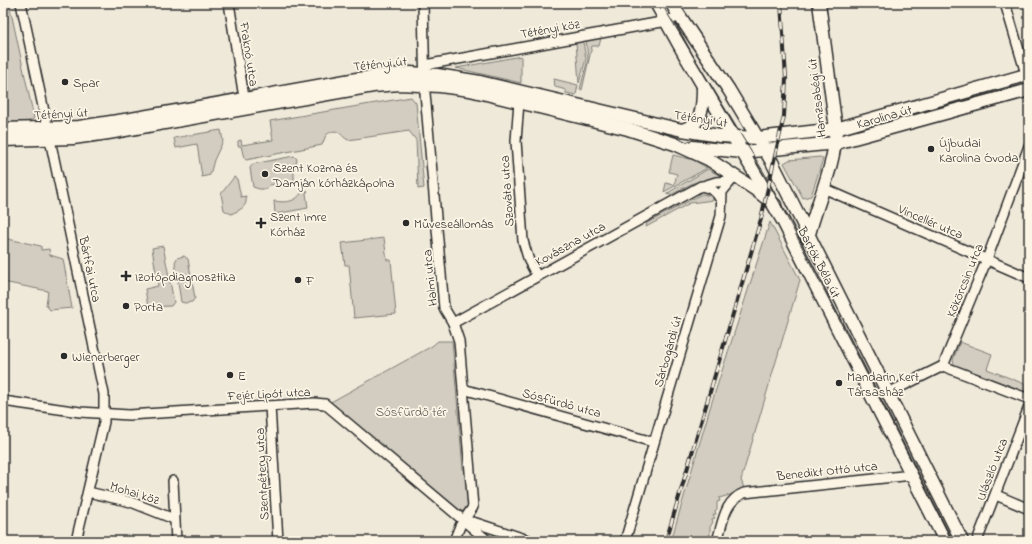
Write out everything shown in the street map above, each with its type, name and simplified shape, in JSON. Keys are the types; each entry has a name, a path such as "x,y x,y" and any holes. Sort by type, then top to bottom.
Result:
{"main road":[{"path":"656,3 702,85 726,124 739,142 761,151"},
{"name":"Bartók Béla út","path":"671,3 698,41 758,138 761,151 772,162 962,541"},
{"name":"Hamzsabégi út","path":"805,263 808,234 833,158 836,143 836,129 820,3"},
{"name":"Tétényi út","path":"3,129 48,133 108,134 376,76 425,74 480,82 682,130 720,136 739,142"},
{"name":"Tétényi út","path":"425,74 470,90 628,129 675,144 700,155 736,181 756,190 774,205"},
{"name":"Karolina út","path":"758,138 836,129 1028,78"},
{"path":"682,130 695,125 699,118 703,99 702,85"},
{"name":"Karolina út","path":"761,151 836,143 1029,90"},
{"name":"Tétényi út","path":"3,140 48,133"},
{"name":"Tétényi út","path":"675,144 739,142 758,138"},
{"name":"Bartók Béla út","path":"739,142 805,263 945,541"}],"street":[{"name":"Bártfai utca","path":"21,3 102,387 104,422 76,541"},
{"name":"Fraknó utca","path":"229,3 245,105"},
{"name":"Halmi utca","path":"423,3 425,74 444,308 453,323 459,341 473,507 454,541"},
{"path":"1005,3 1028,78"},
{"name":"Tétényi köz","path":"425,74 667,21 680,16"},
{"name":"Szováta utca","path":"519,102 516,141 523,241 529,261 537,276"},
{"name":"Kökörcsin utca","path":"943,366 987,259 1029,146"},
{"name":"Kovászna utca","path":"453,323 701,186 716,182 736,181"},
{"name":"Sárbogárdi út","path":"625,541 721,216 721,200 725,186 736,181"},
{"path":"701,186 710,188 718,193 721,200"},
{"name":"Vincellér utca","path":"823,188 1029,278"},
{"path":"888,393 943,366 1029,399"},
{"name":"Sósfürdő utca","path":"463,389 653,442"},
{"name":"Fejér Lipót utca","path":"3,401 104,414 129,415 314,403 325,404 488,541"},
{"name":"Szentpétery utca","path":"270,406 278,541"},
{"name":"Ulászló utca","path":"977,541 1029,407"},
{"name":"Benedikt Ottó utca","path":"717,541 728,505 738,495 744,492 912,475"},
{"name":"Mohai köz","path":"173,481 176,541"},
{"name":"Mohai köz","path":"88,492 131,502 174,519"},
{"path":"996,495 1029,509"},
{"path":"464,521 476,522 531,541"}],"green space":[{"path":"3,3 9,3 34,118 28,123 3,124"},
{"path":"601,38 599,46 592,46 582,90 580,89 588,59 586,40"},
{"path":"583,41 586,59 579,83 576,43"},
{"path":"521,56 521,83 456,68"},
{"path":"554,79 578,85 576,95 566,93 566,90 555,87"},
{"path":"1019,81 1021,87 851,135 851,129 907,113 913,117 989,95 985,91"},
{"path":"411,97 416,103 424,188 418,189 416,140 409,131 348,140 338,132 334,131 326,135 322,145 246,160 244,158 241,146 238,146 238,141 241,140 242,145 273,140 270,121"},
{"path":"221,130 223,141 214,160 210,175 202,177 197,144 176,148 174,138"},
{"path":"673,155 694,160 707,168 664,192 666,183 674,185 677,174 669,172"},
{"path":"294,156 297,159 294,172 294,185 280,187 277,184 269,185 266,189 253,187 250,168 253,164"},
{"path":"820,157 823,159 811,196 803,198 784,163 789,160"},
{"path":"708,169 722,177 693,183 671,195 666,194"},
{"path":"234,177 237,179 241,197 246,196 246,203 243,208 231,214 224,210 221,194"},
{"path":"308,191 306,193 308,208 275,214 274,201 283,202 294,200 302,192"},
{"path":"702,194 711,196 714,200 690,203 646,227 647,223"},
{"path":"770,222 800,280 741,480 744,488 730,495 719,498 720,501 717,502 717,509 715,511 716,514 713,515 715,518 712,519 713,522 710,527 710,535 708,536 709,539 707,541 671,541 710,408"},
{"path":"3,238 41,246 41,250 49,249 50,255 63,259 72,308 50,310 46,305 48,291 3,282"},
{"path":"384,238 387,260 391,260 396,314 354,318 349,265 345,265 342,243"},
{"path":"163,246 174,302 171,306 148,307 145,289 158,286 152,248"},
{"path":"184,256 188,259 195,298 192,302 185,303 181,302 175,262 177,258"},
{"name":"Sósfürdő tér","path":"438,341 452,341 463,469 466,470 469,504 464,511 456,510 329,403 432,346"},
{"path":"960,342 992,354 987,369 1027,385 1024,394 955,367 953,360"}],"tram line":[{"path":"661,3 766,176 952,541"}],"railway":[{"path":"666,541 761,219 784,116 786,78 781,3"}],"place":[{"name":"Spar","path":"65,82"},
{"name":"Újbudai Karolina Óvoda","path":"931,149"},
{"name":"Szent Kozma és Damján kórházkápolna","path":"265,174"},
{"name":"Szent Imre Kórház","path":"261,223"},
{"name":"Műveseállomás","path":"406,223"},
{"name":"Izotópdiagnosztika","path":"126,276"},
{"name":"F","path":"298,280"},
{"name":"Porta","path":"126,306"},
{"name":"Wienerberger","path":"64,356"},
{"name":"E","path":"230,375"},
{"name":"Mandarin Kert Társasház","path":"839,383"}]}
